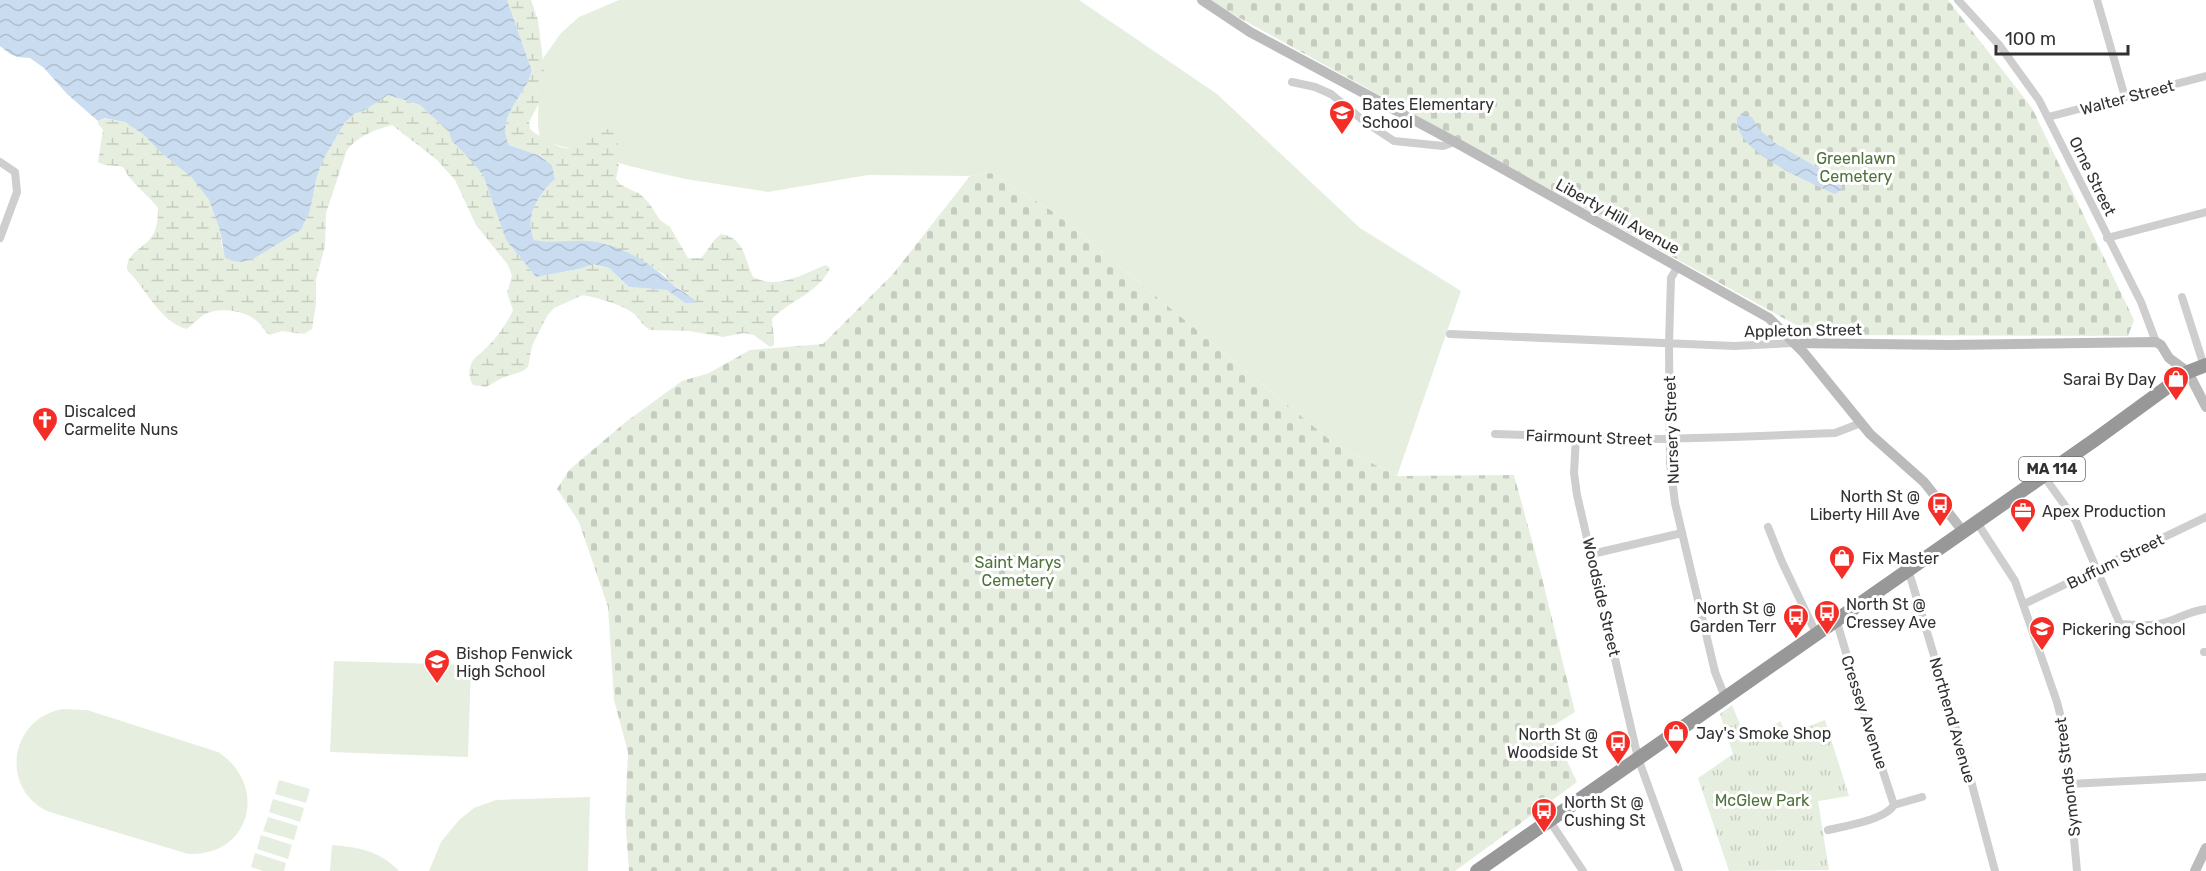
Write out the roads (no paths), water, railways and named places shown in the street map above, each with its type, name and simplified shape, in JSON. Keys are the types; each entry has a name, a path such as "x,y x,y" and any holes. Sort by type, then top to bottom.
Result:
{"highway":[{"name":"MA 114","path":"1477,871 2188,372 2205,365"}],"main road":[{"name":"Liberty Hill Avenue","path":"1202,0 1216,12 1250,32 1455,142 1760,312 1778,325 1870,434 1924,482 1962,530"},
{"name":"Appleton Street","path":"1794,343 1951,345 2156,342"},
{"name":"Orne Street","path":"2156,342 2161,345 2169,358 2188,372"},
{"path":"2188,372 2206,407"},
{"path":"2195,871 2205,853"}],"street":[{"name":"Orne Street","path":"1958,0 2000,46 2048,117 2141,302 2156,342"},
{"path":"2097,0 2125,97"},
{"name":"Walter Street","path":"2048,117 2206,76"},
{"path":"1292,82 1315,87 1331,94 1365,122 1395,141 1443,146 1455,142"},
{"path":"0,162 15,172 17,192 0,238"},
{"path":"2107,238 2206,212"},
{"name":"Nursery Street","path":"1678,266 1671,278 1669,344 1671,475 1682,533 1715,672 1725,697"},
{"path":"2182,297 2205,365"},
{"name":"Appleton Street","path":"1450,334 1734,346 1794,343"},
{"name":"Fairmount Street","path":"1495,434 1671,439 1835,433 1861,423"},
{"name":"Woodside Street","path":"1576,436 1575,483 1638,758 1679,871"},
{"path":"2043,475 2076,521 2120,624 2146,626 2162,624 2190,611 2206,609"},
{"name":"Buffum Street","path":"2024,604 2206,517"},
{"name":"Symonds Street","path":"1976,521 2015,581 2058,702 2064,730 2077,871"},
{"path":"1768,526 1782,562 1816,633"},
{"path":"1592,554 1682,533"},
{"name":"Northend Avenue","path":"1908,569 1966,762 1995,871"},
{"name":"Cressey Avenue","path":"1836,619 1894,805"},
{"path":"2068,784 2206,777"},
{"path":"1828,830 1885,813 1890,811 1894,805 1922,797"},
{"path":"1549,820 1583,871"}],"water":[{"path":"0,0 507,0 532,71 508,116 506,135 509,145 538,155 552,165 555,179 534,206 531,231 534,240 596,242 619,249 642,260 696,303 685,303 667,290 629,287 609,268 593,264 536,277 506,240 483,175 452,141 449,132 420,105 388,95 367,109 354,114 344,124 323,160 310,210 301,230 255,258 242,262 225,258 220,231 209,200 191,177 160,152 143,134 125,122 104,118 98,121 67,94 44,68 30,58 10,54 0,46"},
{"path":"1742,113 1752,117 1759,129 1775,143 1839,180 1841,190 1835,194 1830,192 1789,172 1758,153 1746,142 1739,130 1737,118"}],"place":[{"name":"Bates Elementary School","path":"1342,136"},
{"name":"Sarai By Day","path":"2176,402"},
{"name":"Discalced Carmelite Nuns","path":"45,443"},
{"name":"North St @ Liberty Hill Ave","path":"1940,528"},
{"name":"Apex Production","path":"2023,534"},
{"name":"Fix Master","path":"1842,581"},
{"name":"North St @ Cressey Ave","path":"1827,636"},
{"name":"North St @ Garden Terr","path":"1796,640"},
{"name":"Pickering School","path":"2042,652"},
{"name":"Bishop Fenwick High School","path":"437,685"},
{"name":"Jay's Smoke Shop","path":"1676,756"},
{"name":"North St @ Woodside St","path":"1618,766"},
{"name":"North St @ Cushing St","path":"1544,834"}],"park label":[{"name":"Greenlawn Cemetery","path":"1856,167"},
{"name":"Saint Marys Cemetery","path":"1018,571"},
{"name":"McGlew Park","path":"1762,800"}]}
